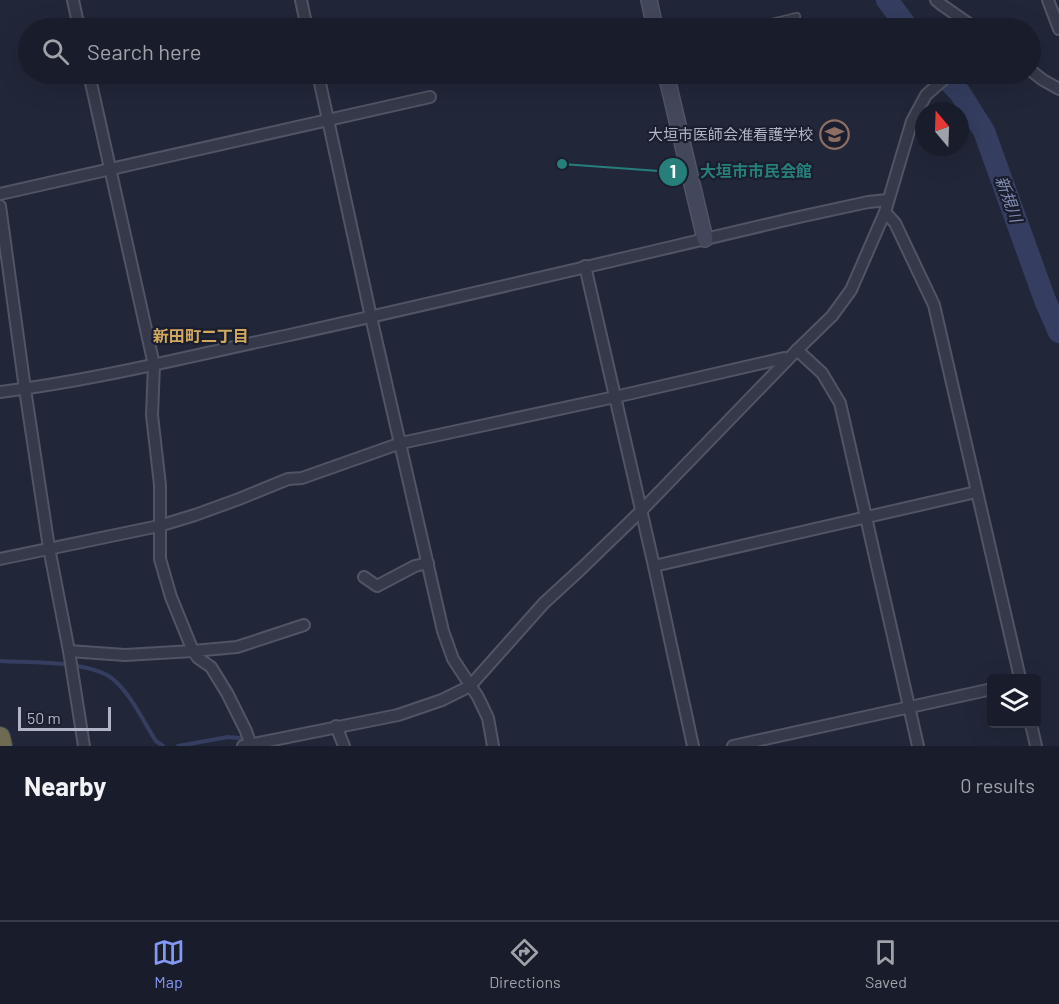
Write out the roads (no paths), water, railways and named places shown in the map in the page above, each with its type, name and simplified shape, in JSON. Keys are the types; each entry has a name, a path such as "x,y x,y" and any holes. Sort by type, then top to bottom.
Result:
{"highway":[{"path":"0,737 2,746"}],"street":[{"path":"73,0 78,18"},
{"path":"301,0 305,18"},
{"path":"649,0 653,18"},
{"path":"1048,0 1059,29"},
{"path":"942,2 962,18"},
{"path":"1041,78 1059,89"},
{"path":"91,84 154,365 152,415 160,485 160,559 171,597 193,651 211,668 227,693 246,731 248,745 398,715 442,700 470,686 544,603 640,511 832,316 851,290 885,212 912,121 926,95 938,84"},
{"path":"320,84 443,631 453,659 478,697 488,718 493,746"},
{"path":"668,84 705,239"},
{"path":"0,194 430,97"},
{"path":"0,392 90,379 371,317 868,202 888,200"},
{"path":"0,206 49,548 84,746"},
{"path":"885,212 895,224 934,305 1019,674"},
{"path":"585,266 693,746"},
{"path":"797,350 822,373 840,403 918,746"},
{"path":"0,559 159,526 217,507 288,479 302,478 401,443 784,358 787,360"},
{"path":"654,566 976,492"},
{"path":"363,577 377,586 415,566 428,562"},
{"path":"69,651 124,655 237,647 304,625"},
{"path":"733,746 769,742 909,706 987,689"},
{"path":"336,726 344,746"},
{"path":"1032,728 1036,746"}],"lane":[{"path":"788,18 797,16"}],"waterway":[{"name":"新規川","path":"887,0 900,18"},
{"name":"新規川","path":"951,84 960,93 984,131 1045,300 1059,332"},
{"path":"0,661 60,664 91,669 104,674 114,680 126,693 156,741 163,746"},
{"path":"178,746 228,737 240,738 243,746"}],"place":[{"name":"大垣市医師会准看護学校","path":"834,135"},
{"name":"大垣市市民会館","path":"562,164"}],"district":[{"name":"新田町二丁目","path":"201,336"}]}
